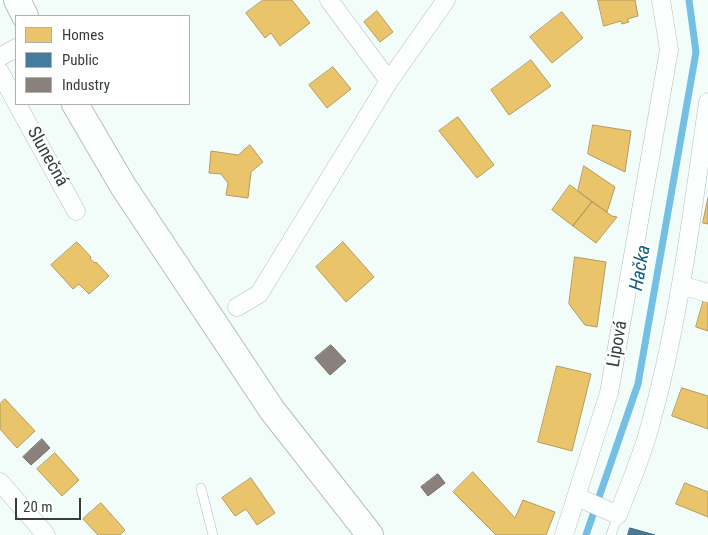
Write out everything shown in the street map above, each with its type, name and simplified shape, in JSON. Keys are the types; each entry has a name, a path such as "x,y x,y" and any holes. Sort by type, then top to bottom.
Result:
{"street":[{"path":"17,0 25,15"},
{"path":"329,0 390,81"},
{"path":"237,307 259,294 390,81 446,0"},
{"name":"Lipová","path":"564,535 609,393 669,50 660,0"},
{"path":"0,57 15,49"},
{"name":"Slunečná","path":"0,72 15,99"},
{"path":"576,498 618,515 647,435 668,352 681,284 708,102"},
{"name":"Slunečná","path":"18,105 76,211"},
{"path":"76,105 123,186 272,410 370,535"},
{"path":"681,284 708,293"},
{"path":"0,482 46,535"}],"lane":[{"path":"201,488 213,535"},
{"path":"611,535 618,515"}],"building: Homes":[{"path":"263,0 292,0 310,23 280,46 271,33 265,38 246,13"},
{"path":"598,0 635,0 638,16 627,19 629,22 622,24 621,21 604,26"},
{"path":"377,11 393,32 380,42 364,22"},
{"path":"562,12 583,38 552,63 530,37"},
{"path":"531,60 551,86 509,115 491,90"},
{"path":"333,67 351,89 327,108 309,85"},
{"path":"458,117 494,165 477,178 439,131"},
{"path":"593,125 631,131 625,172 588,154"},
{"path":"250,145 263,162 251,172 248,198 226,195 228,183 221,174 209,173 211,151 238,155"},
{"path":"584,166 615,187 607,212 578,191"},
{"path":"570,185 592,202 573,226 552,210"},
{"path":"708,198 708,224 703,223"},
{"path":"592,202 612,216 617,217 596,243 573,226"},
{"path":"77,242 91,257 90,259 96,262 109,276 89,294 79,284 73,289 51,265"},
{"path":"343,242 374,277 346,302 316,267"},
{"path":"575,257 606,262 597,327 585,325 569,304"},
{"path":"704,299 708,301 708,331 696,327"},
{"path":"557,366 591,374 572,451 538,442"},
{"path":"682,388 708,396 708,429 672,416"},
{"path":"5,399 35,431 17,448 0,429 0,404"},
{"path":"55,453 79,480 62,496 37,469"},
{"path":"473,472 515,518 523,500 555,512 546,535 496,535 453,492"},
{"path":"251,478 275,513 257,525 246,509 235,516 222,498"},
{"path":"685,483 708,492 708,517 676,504"},
{"path":"101,503 125,530 120,535 98,535 83,519"}],"building: Public":[{"path":"630,528 655,535 628,535"}],"building: Industry":[{"path":"331,345 346,361 330,375 315,358"},
{"path":"42,439 50,448 31,465 23,457"},
{"path":"438,474 445,483 428,496 421,487"}],"waterway":[{"name":"Hačka","path":"586,535 638,384 696,52 689,0"}]}
